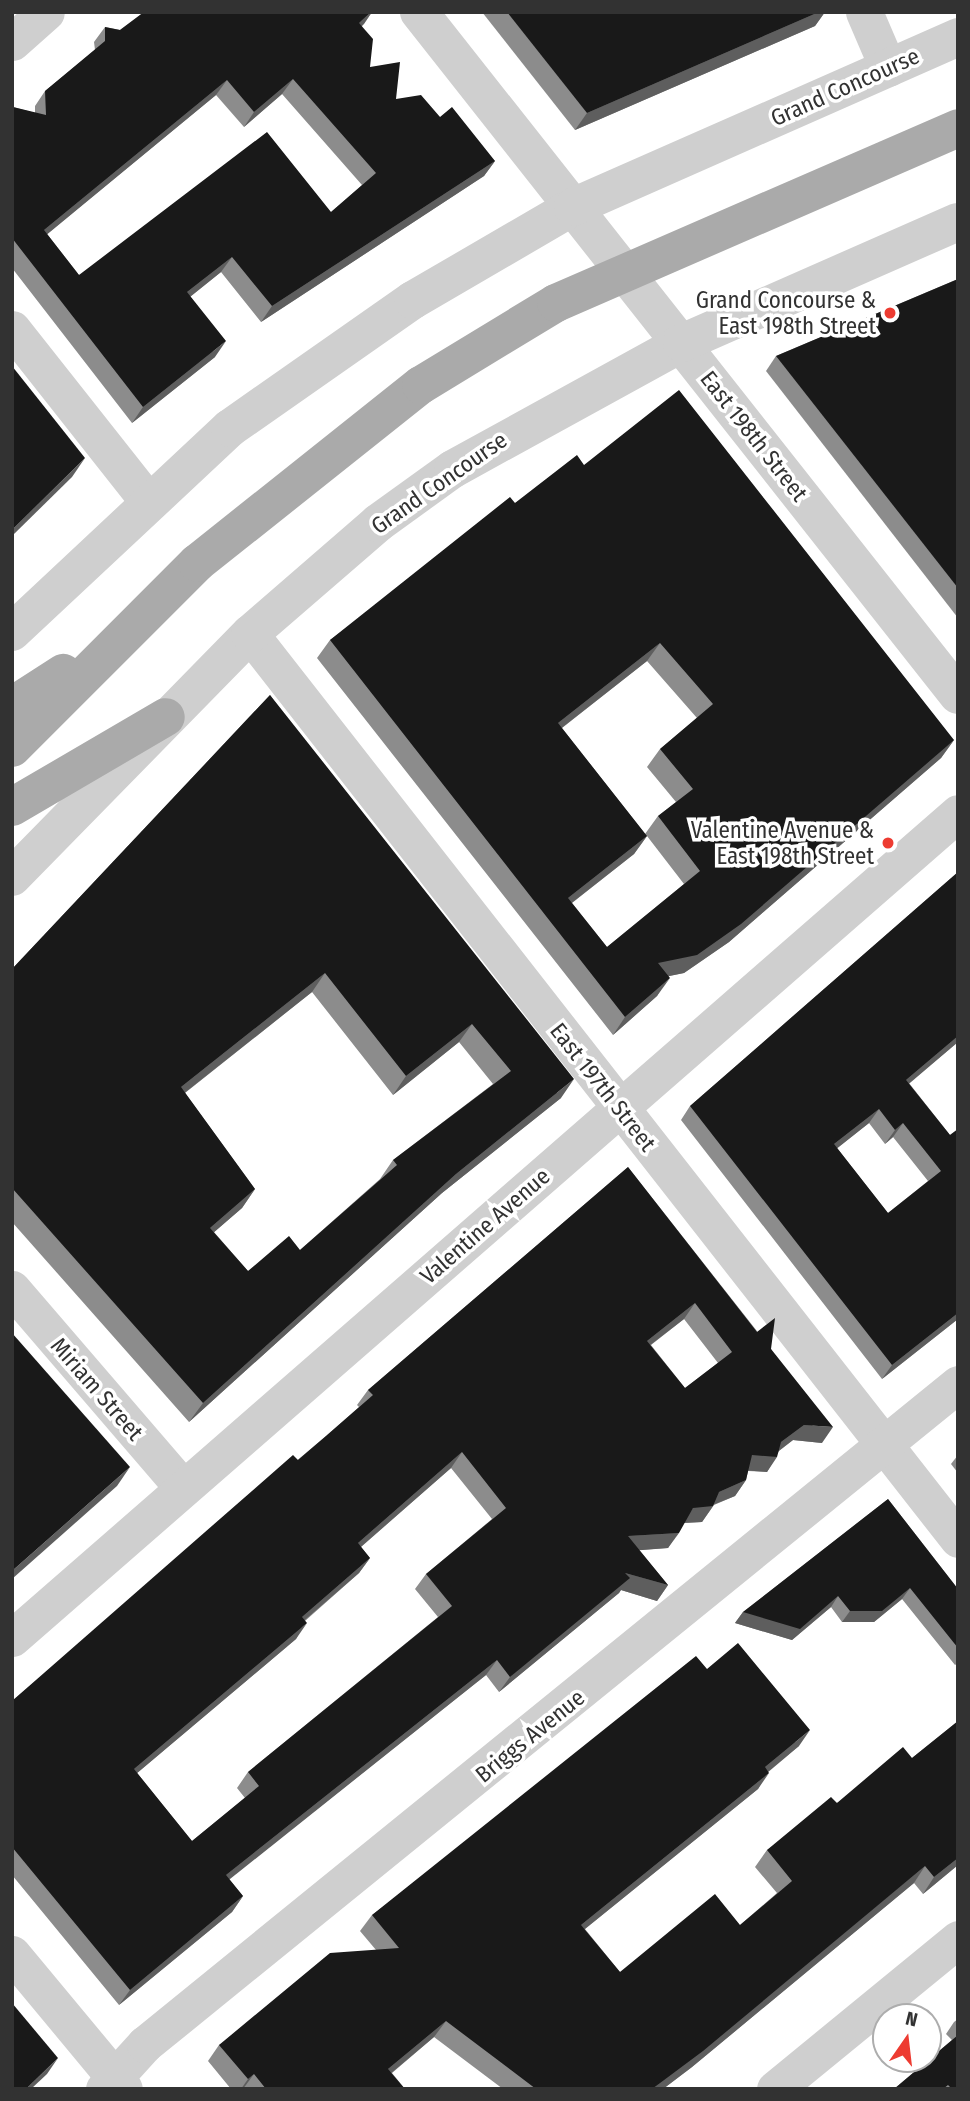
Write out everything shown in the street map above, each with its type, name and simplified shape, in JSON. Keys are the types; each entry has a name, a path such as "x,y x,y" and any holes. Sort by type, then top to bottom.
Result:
{"main road":[{"path":"12,748 121,636 276,495 421,385 556,303 958,128"},
{"path":"12,706 121,636"},
{"path":"12,807 166,717"}],"street":[{"path":"12,42 46,12"},
{"name":"East 198th Street","path":"419,12 958,695"},
{"path":"864,12 888,68"},
{"name":"Grand Concourse","path":"12,632 147,500 329,355 573,207 958,37"},
{"name":"Grand Concourse","path":"12,877 250,634 378,523 453,469 681,343 958,222"},
{"path":"12,329 147,500"},
{"name":"East 197th Street","path":"250,634 958,1539"},
{"name":"Valentine Avenue","path":"12,1638 958,813"},
{"name":"Miriam Street","path":"12,1289 183,1488"},
{"name":"Briggs Avenue","path":"114,2085 145,2045 958,1384"},
{"path":"775,2089 958,1939"},
{"path":"12,1954 114,2085"}],"building":[{"path":"144,12 371,12 359,23 373,39 370,67 400,62 396,99 421,95 440,117 452,107 495,161 272,306 232,257 187,292 226,341 143,407 12,238 13,107 46,115 45,91 105,41 105,27 120,30","holes":["293,79 376,173 331,212 267,132 79,275 44,230 227,80 254,112"]},
{"path":"507,12 819,12 587,113"},
{"path":"958,279 958,588 776,356"},
{"path":"12,366 85,458 12,530"},
{"path":"679,390 954,740 741,924 697,955 658,963 670,978 625,1017 330,640 510,497 515,503 577,455 584,465","holes":["660,643 713,704 660,749 693,789 658,816 700,871 607,947 568,898 647,836 558,723"]},
{"path":"270,695 574,1079 456,1174 203,1403 12,1188 12,969","holes":["325,973 406,1076 472,1024 511,1071 393,1160 397,1165 300,1250 289,1236 248,1271 210,1228 255,1189 181,1087"]},
{"path":"958,872 958,1036 906,1080 950,1135 958,1129 958,1313 892,1365 690,1106","holes":["879,1109 895,1130 903,1123 941,1171 888,1213 834,1144"]},
{"path":"628,1167 757,1332 775,1318 771,1349 833,1427 804,1425 781,1442 777,1457 752,1455 746,1480 719,1492 713,1506 693,1508 679,1533 628,1536 668,1585 625,1573 630,1578 510,1677 497,1660 226,1875 243,1896 130,1990 12,1847 12,1701 293,1455 298,1460 373,1395 368,1390","holes":["695,1303 732,1352 685,1388 647,1341","462,1452 506,1508 426,1574 452,1606 248,1772 259,1786 192,1841 134,1769 307,1623 302,1617 370,1558 358,1543"]},
{"path":"12,1333 130,1467 12,1571"},
{"path":"888,1499 958,1589 958,1648 910,1588 882,1611 850,1611 838,1596 800,1629 743,1612"},
{"path":"738,1643 810,1730 765,1767 769,1773 581,1925 620,1972 715,1894 740,1925 792,1881 767,1850 831,1797 837,1803 903,1747 912,1758 958,1721 958,1858 934,1877 925,1866 703,2051 652,2089 536,2089 446,2021 388,2069 405,2089 266,2089 254,2074 248,2079 219,2045 330,1953 399,1948 372,1915 696,1656 707,1669"},
{"path":"12,2003 58,2058 26,2089 12,2089"},
{"path":"958,2035 958,2089 952,2089 948,2085 943,2089 894,2089 913,2073 942,2073 942,2048"}],"place":[{"name":"Grand Concourse & East 198th Street","path":"890,313"},
{"name":"Valentine Avenue & East 198th Street","path":"888,843"}]}
